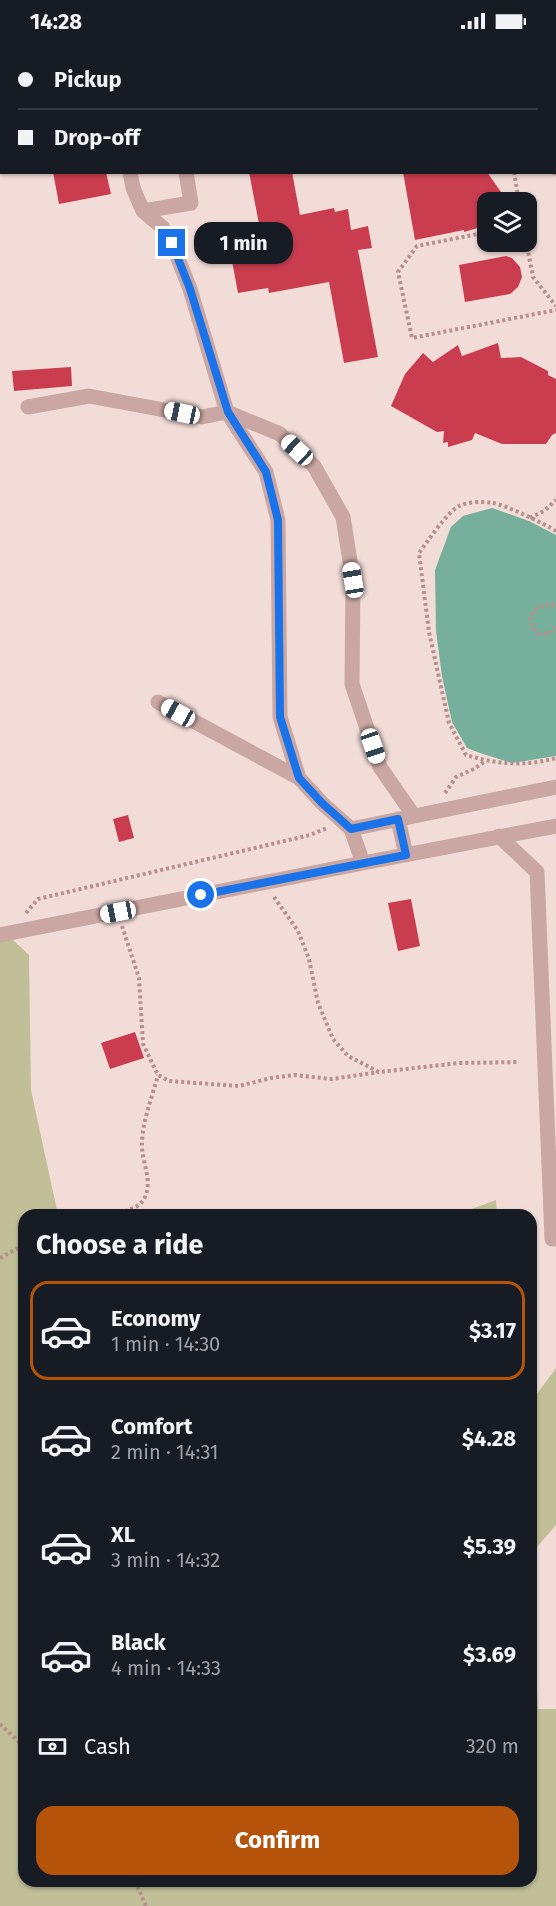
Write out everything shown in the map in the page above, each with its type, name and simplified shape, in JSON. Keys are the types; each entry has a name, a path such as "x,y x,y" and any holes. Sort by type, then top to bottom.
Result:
{"lane":[{"path":"130,174 133,188 143,211 162,227 172,243 190,289 228,412 266,472 278,520 280,717 299,778"},
{"path":"143,211 191,203 186,174"},
{"path":"28,407 89,396 202,417 228,412 280,434 314,466 343,517 353,580 352,684 380,767 406,817 406,855"},
{"path":"158,702 299,778 351,829 363,864"},
{"path":"351,829 556,787"},
{"path":"0,935 556,826"},
{"path":"499,836 537,872 552,1239 556,1239"}],"path":[{"path":"514,174 517,192"},
{"path":"477,234 417,246 398,272 412,338 556,308 533,277 528,252"},
{"path":"530,518 544,511 556,500"},
{"path":"556,531 494,503 476,502 458,507 437,528 420,553 429,632 449,723 466,755 511,765 556,758"},
{"path":"556,605 539,607 534,610 530,619 533,628 539,634 547,634 556,628"},
{"path":"441,798 456,777 485,761"},
{"path":"19,920 38,899 310,835 324,828 351,829"},
{"path":"264,883 298,931 309,959 318,1003 333,1039 348,1056 379,1072"},
{"path":"118,912 139,978 143,1044 158,1075 169,1081 239,1086 294,1075 332,1079 459,1063 519,1062"},
{"path":"133,1209 144,1199 148,1182 142,1148 158,1075"},
{"path":"0,1258 18,1248"},
{"path":"0,1724 18,1741"},
{"path":"138,1887 146,1906"}],"shaded area":[{"path":"492,508 529,521 556,535 556,756 512,763 480,753 467,748 452,722 442,676 436,631 435,570 451,527 463,516"},
{"path":"0,928 29,955 31,1090 57,1209 18,1209 18,1887 537,1887 537,1687 538,1709 556,1709 556,1906 0,1906"},
{"path":"496,1200 497,1209 471,1209"},
{"path":"556,1368 556,1525 537,1547 537,1394"}],"building":[{"path":"53,174 106,174 111,194 59,204"},
{"path":"249,174 292,174 300,215 334,208 335,212 348,209 351,230 368,226 372,248 358,250 378,357 344,363 329,282 269,293 268,288 238,293 227,234 249,230 248,226 259,224"},
{"path":"403,174 488,174 501,192 477,192 477,228 464,232 464,230 415,240"},
{"path":"506,256 512,258 520,267 522,277 518,287 510,294 465,302 459,265"},
{"path":"498,343 501,358 521,357 548,371 548,375 556,379 556,433 546,444 502,444 475,433 472,440 448,447 448,442 443,443 444,431 437,432 391,406 405,374 423,353 433,362 458,345 462,356"},
{"path":"71,367 72,386 14,391 12,371"},
{"path":"128,815 134,838 119,842 113,819"},
{"path":"411,899 420,946 398,951 388,903"},
{"path":"135,1032 144,1058 110,1069 101,1043"}],"route":[{"path":"172,243 190,289 228,412 266,472 278,520 280,717 299,778 351,829 398,819 406,855 201,895"}]}
